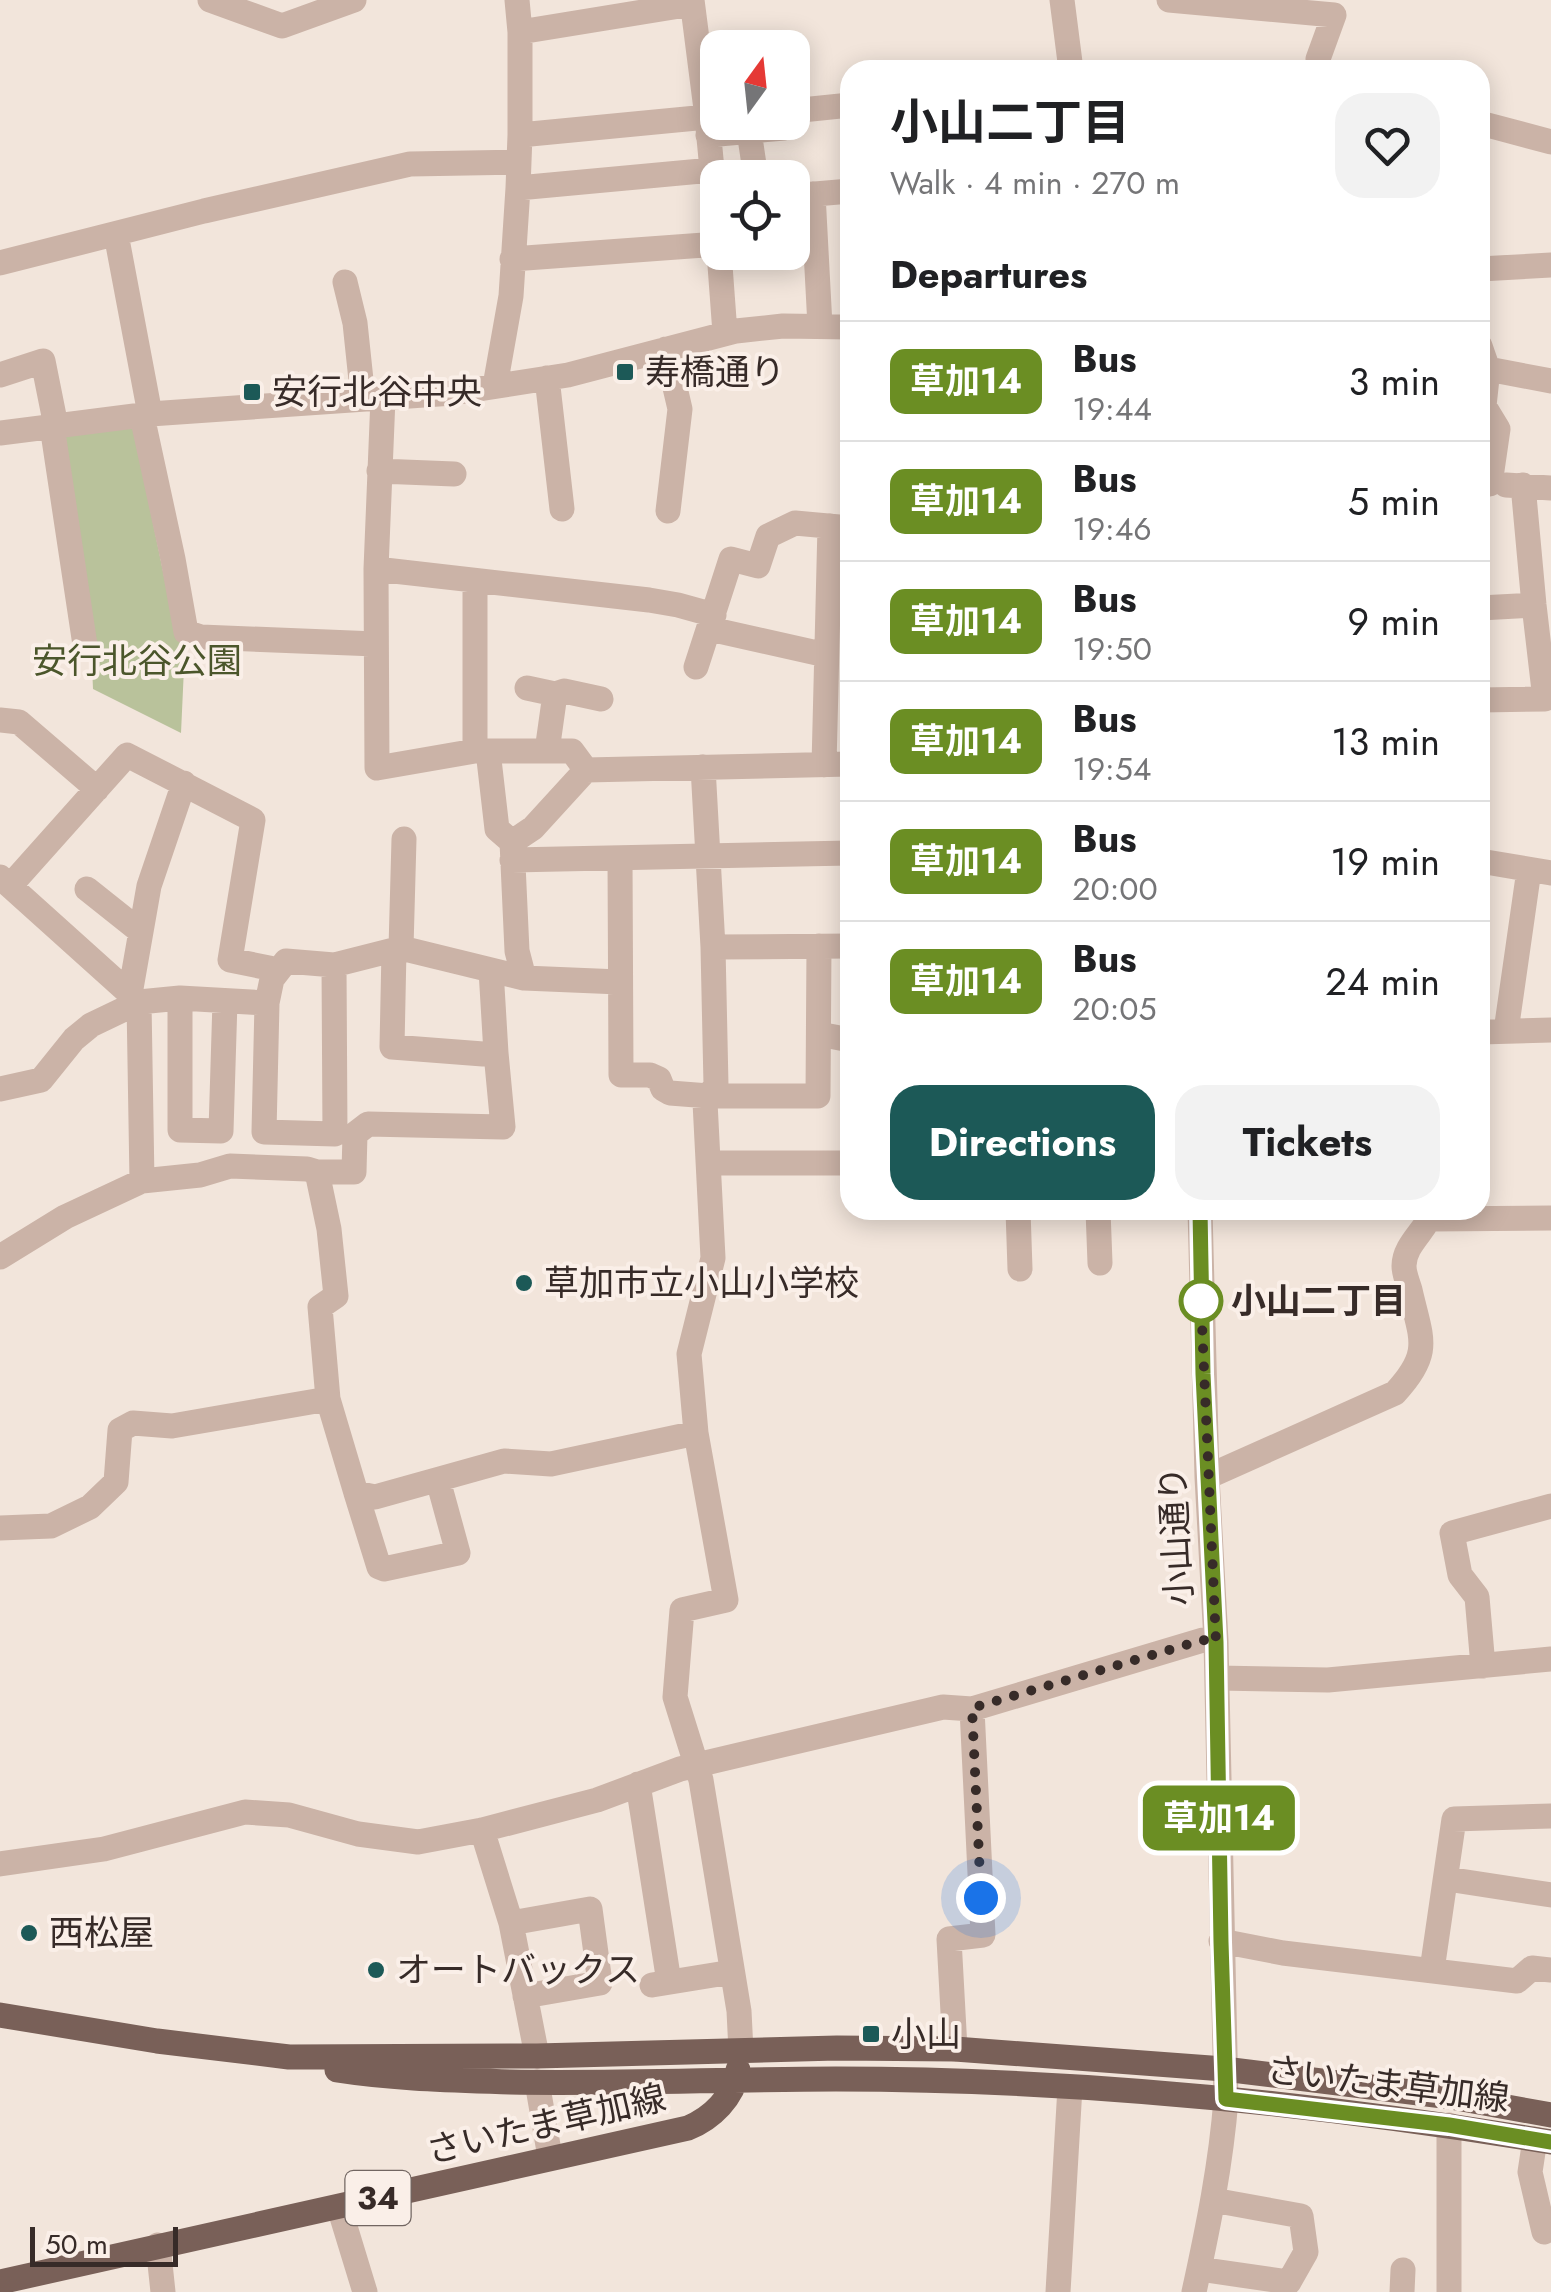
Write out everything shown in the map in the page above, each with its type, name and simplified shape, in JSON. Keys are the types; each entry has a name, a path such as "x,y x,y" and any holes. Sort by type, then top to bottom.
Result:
{"main road":[{"name":"さいたま草加線","path":"0,2015 157,2042 289,2057 955,2049 1224,2070 1451,2097 1551,2115"},
{"name":"さいたま草加線","path":"0,2282 688,2128 708,2119 722,2104 736,2080 741,2051"},
{"name":"さいたま草加線","path":"289,2057 360,2074 467,2081 838,2079 1070,2087 1226,2099 1543,2140"}],"street":[{"path":"210,0 282,26 354,0"},
{"path":"495,386 512,296 520,135 517,0"},
{"path":"1062,0 1070,60"},
{"path":"1168,0 1334,15 1318,60"},
{"path":"520,32 692,2 700,68"},
{"path":"1304,60 1320,14"},
{"path":"810,109 840,106"},
{"path":"520,135 700,126"},
{"path":"1490,126 1551,142"},
{"path":"0,263 410,164 518,162"},
{"path":"518,188 700,171"},
{"path":"810,194 840,192"},
{"path":"116,234 186,632 201,636 376,644"},
{"path":"512,259 700,245"},
{"path":"810,249 820,326"},
{"path":"1490,269 1551,266"},
{"path":"722,270 731,332"},
{"path":"345,282 373,398 379,470 377,768 482,751 572,752 586,770"},
{"path":"0,433 146,415 453,392 547,378 731,332 784,326 840,327"},
{"path":"666,350 680,409 668,512"},
{"path":"1490,359 1551,381"},
{"path":"0,376 43,362 86,645"},
{"path":"547,378 562,509"},
{"path":"1490,416 1498,429 1490,463"},
{"path":"379,470 454,474"},
{"path":"1490,484 1551,488"},
{"path":"1490,700 1546,699 1523,485"},
{"path":"696,667 731,558 758,566 768,536 796,523 840,527 826,655 824,765"},
{"path":"376,569 649,600 826,655"},
{"path":"475,581 482,751 497,829 512,851 517,951 524,978"},
{"path":"1490,608 1534,606"},
{"path":"527,688 601,700"},
{"path":"547,752 555,694"},
{"path":"0,720 19,722 98,788"},
{"path":"134,998 5,882 127,756 253,820 230,960 279,970"},
{"path":"512,851 586,770 840,764"},
{"path":"703,768 716,1086 705,1102 712,1258 689,1354 696,1433 726,1600 682,1610 675,1697 701,1780 739,2011 741,2051"},
{"path":"142,1181 134,998 149,886 184,783"},
{"path":"404,839 392,1047 496,1052"},
{"path":"512,851 620,858 840,853"},
{"path":"620,858 621,1076 650,1074 670,1093 818,1096 819,946"},
{"path":"1490,863 1540,872 1493,1032 1551,1030"},
{"path":"87,889 141,932"},
{"path":"713,947 840,946"},
{"path":"364,1127 350,1127 335,1134 264,1132 267,1003 272,979 286,961 334,965 398,949 524,978 620,982"},
{"path":"334,965 335,1134"},
{"path":"0,1257 65,1216 142,1181 200,1175 230,1166 354,1172 355,1134 368,1124 504,1127 490,970"},
{"path":"0,1088 41,1080 74,1038 134,998 267,1003"},
{"path":"180,998 180,1130 222,1130 226,1001"},
{"path":"819,1034 840,1038"},
{"path":"709,1163 840,1162"},
{"path":"317,1172 329,1230 336,1296 320,1307 328,1399 384,1570 458,1552 438,1480"},
{"path":"1490,1216 1551,1218"},
{"path":"1018,1220 1020,1269"},
{"path":"1098,1220 1100,1263"},
{"name":"小山通り","path":"1196,2280 1223,2145 1226,2099 1216,1642 1200,1220"},
{"path":"1207,1477 1396,1394 1418,1361 1423,1344 1404,1266 1408,1248 1428,1220"},
{"path":"0,1528 51,1526 90,1507 116,1482 120,1430 133,1422 172,1426 328,1399"},
{"path":"356,1493 375,1497 504,1462 551,1464 696,1433"},
{"path":"1484,1666 1477,1597 1460,1575 1452,1533 1551,1506"},
{"path":"0,1864 104,1848 245,1812 290,1816 358,1834 418,1842 597,1800 695,1766 943,1708 972,1708 1203,1640 1216,1642"},
{"path":"1216,1678 1328,1680 1551,1659"},
{"path":"955,2049 949,1939 982,1935 972,1708"},
{"path":"638,1784 660,1984 732,1972"},
{"path":"1432,1970 1454,1820 1551,1816"},
{"path":"482,1830 511,1923 537,2056"},
{"path":"1446,1880 1551,1895"},
{"path":"511,1923 590,1909 600,1983 525,1996"},
{"path":"1221,1942 1517,1981 1532,1968 1551,1970"},
{"path":"538,2082 550,2157"},
{"path":"1058,2292 1070,2087"},
{"path":"1448,2292 1449,2125"},
{"path":"1543,2140 1530,2172 1544,2232"},
{"path":"1196,2280 1290,2282 1306,2252 1301,2216 1213,2200"},
{"path":"339,2207 365,2292"},
{"path":"158,2245 163,2292"}],"green space":[{"name":"安行北谷公園","path":"133,426 177,639 185,646 181,733 93,689 91,642 64,436"}],"bus line":[{"name":"草加14","path":"1200,1220 1216,1642 1226,2099 1449,2125 1551,2142"}],"place":[{"name":"寿橋通り","path":"625,372"},
{"name":"安行北谷中央","path":"252,392"},
{"name":"草加市立小山小学校","path":"524,1283"},
{"name":"小山二丁目","path":"1201,1301"},
{"name":"西松屋","path":"29,1933"},
{"name":"オートバックス","path":"376,1970"},
{"name":"小山","path":"871,2034"}],"route":[{"path":"981,1898 972,1708 1203,1640 1216,1642 1201,1301"}]}
